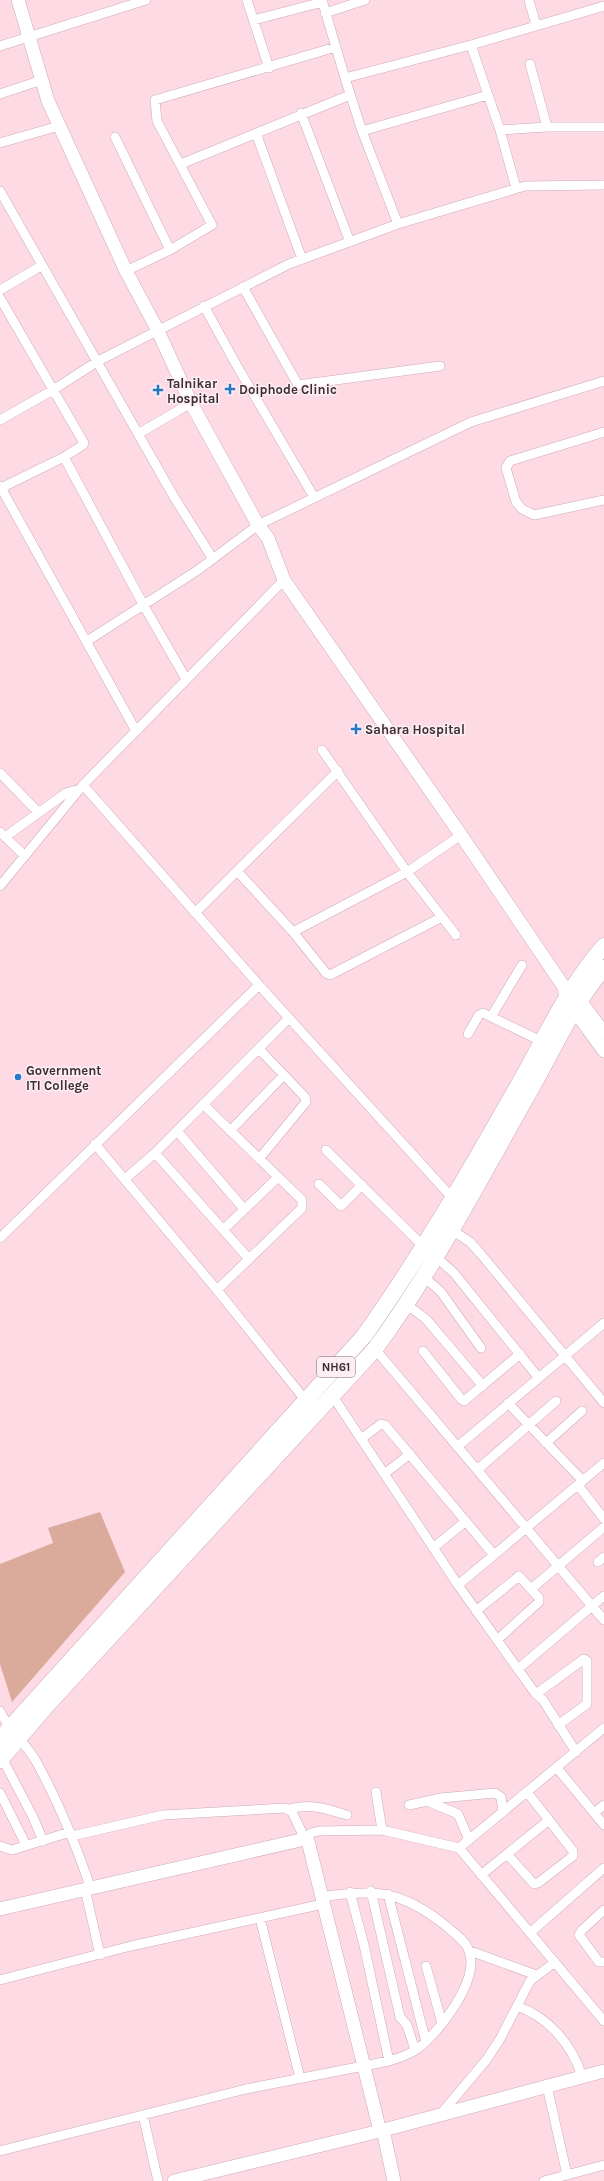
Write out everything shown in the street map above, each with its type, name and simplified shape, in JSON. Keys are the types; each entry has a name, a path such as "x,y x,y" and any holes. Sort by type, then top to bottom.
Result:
{"highway":[{"name":"NH61","path":"1,1759 10,1735 364,1336 429,1252 458,1204 572,998 588,964 604,946"},
{"name":"NH61","path":"458,1204 543,1042 572,998 604,968"},
{"name":"NH61","path":"10,1735 48,1704 375,1349 424,1276 429,1252"},
{"path":"310,1396 328,1400"}],"street":[{"path":"18,0 48,101 59,126 126,271 157,329 191,402 258,525 268,538 284,580 572,998 604,1051"},
{"path":"0,46 30,38 146,0"},
{"path":"247,0 268,68"},
{"path":"325,13 365,0"},
{"path":"529,0 536,26"},
{"path":"254,20 323,1 325,13 362,131 398,224"},
{"path":"345,78 471,45 604,6"},
{"path":"471,45 500,130 516,188"},
{"path":"126,271 170,250 212,225 181,164 157,122 155,100 336,47"},
{"path":"530,64 547,127"},
{"path":"0,94 42,80"},
{"path":"181,164 300,113 350,95"},
{"path":"362,131 488,95"},
{"path":"300,113 350,242"},
{"path":"0,144 59,126"},
{"path":"500,130 547,127 604,127"},
{"path":"256,133 302,259"},
{"path":"115,137 170,250"},
{"path":"0,420 53,390 98,361 157,329 302,259 398,224 516,188 533,185 604,185"},
{"path":"0,191 98,361 138,434 213,559"},
{"path":"0,290 42,266"},
{"path":"243,287 298,385 440,366"},
{"path":"0,298 84,442 83,446 64,457 0,487 136,731"},
{"path":"204,306 237,366 314,497"},
{"path":"87,642 144,606 213,559 258,525 471,422 604,381"},
{"path":"138,434 191,402"},
{"path":"604,432 510,461 506,468 516,502 522,509 532,514 537,515 604,500"},
{"path":"64,457 144,606 186,680"},
{"path":"0,886 82,787 284,580"},
{"path":"322,750 407,872 456,935"},
{"path":"195,913 338,772"},
{"path":"0,773 38,812"},
{"path":"25,856 2,835 68,792 82,787"},
{"path":"82,787 458,1204"},
{"path":"293,932 407,872 461,835"},
{"path":"237,871 293,932 326,973 330,975 442,917"},
{"path":"492,1017 522,965"},
{"path":"0,1238 259,985"},
{"path":"572,998 604,1033"},
{"path":"468,1034 481,1013 543,1042"},
{"path":"125,1179 155,1153 289,1018"},
{"path":"258,1159 305,1105 305,1097 283,1076 259,1049"},
{"path":"230,1131 283,1076"},
{"path":"203,1104 277,1178 302,1200 302,1208 217,1290"},
{"path":"177,1131 244,1209"},
{"path":"95,1144 217,1290 310,1396"},
{"path":"326,1150 429,1252 454,1273 538,1377"},
{"path":"155,1153 249,1260"},
{"path":"223,1230 277,1178"},
{"path":"319,1184 341,1206 362,1185"},
{"path":"445,1226 470,1242 480,1253 604,1403"},
{"path":"424,1276 441,1292 481,1348"},
{"path":"406,1304 426,1319 483,1386"},
{"path":"457,1447 565,1354 604,1323"},
{"path":"375,1349 604,1620"},
{"path":"423,1351 462,1401 483,1386 520,1354"},
{"path":"328,1400 361,1439 458,1585 536,1694 543,1700 576,1752"},
{"path":"477,1470 556,1401"},
{"path":"508,1403 581,1483 604,1519"},
{"path":"546,1443 582,1411"},
{"path":"361,1439 383,1424 410,1454 494,1555"},
{"path":"384,1474 410,1454"},
{"path":"458,1585 604,1463"},
{"path":"433,1548 466,1521"},
{"path":"531,1589 604,1527"},
{"path":"476,1611 518,1576 539,1598 539,1602 497,1640"},
{"path":"518,1669 604,1596"},
{"path":"536,1694 584,1659 587,1660 587,1704 558,1725"},
{"path":"0,1711 10,1735 37,1762 71,1834 88,1889 100,1955"},
{"path":"459,1848 604,1728"},
{"path":"1,1759 33,1817 43,1841"},
{"path":"557,1768 604,1825"},
{"path":"376,1792 382,1830"},
{"path":"507,1854 534,1884 538,1883 573,1856 573,1851 527,1792"},
{"path":"0,1793 26,1845"},
{"path":"409,1805 427,1801 495,1793 501,1797 503,1812"},
{"path":"427,1801 458,1814 469,1840"},
{"path":"0,1846 9,1850 71,1834 163,1815 289,1809 305,1805 323,1807 347,1815"},
{"path":"594,1813 604,1805"},
{"path":"289,1809 305,1839 308,1841 394,2181"},
{"path":"481,1875 549,1820"},
{"path":"0,1909 305,1839 311,1833 319,1831 382,1830 459,1848 555,1962 600,2009 604,2021"},
{"path":"531,1932 604,1868"},
{"path":"350,1892 364,1945 389,2061"},
{"path":"0,1980 260,1918 350,1892 388,1894 411,1902 439,1920 458,1936 470,1951 536,1975"},
{"path":"371,1892 400,2017 407,2025 415,2050"},
{"path":"388,1894 426,2042"},
{"path":"604,1910 582,1930 579,1935 599,1962 604,1962"},
{"path":"260,1918 300,2078"},
{"path":"0,2151 246,2089 389,2061 415,2050 426,2042 442,2023 462,1992 469,1973 471,1959 470,1951"},
{"path":"440,2115 487,2059 500,2039 527,1985 536,1975 555,1962"},
{"path":"426,1966 442,2023"},
{"path":"517,2006 532,2012 549,2025 574,2054 582,2077"},
{"path":"174,2181 204,2177 604,2071"},
{"path":"547,2086 567,2175"},
{"path":"143,2115 158,2181"},
{"path":"544,2181 604,2165"}],"shaded area":[{"path":"100,1512 125,1572 12,1702 0,1664 0,1564 53,1543 48,1528"}],"place":[{"name":"Doiphode Clinic","path":"230,389"},
{"name":"Talnikar Hospital","path":"158,390"},
{"name":"Sahara Hospital","path":"356,729"},
{"name":"Government ITI College","path":"18,1077"}]}
